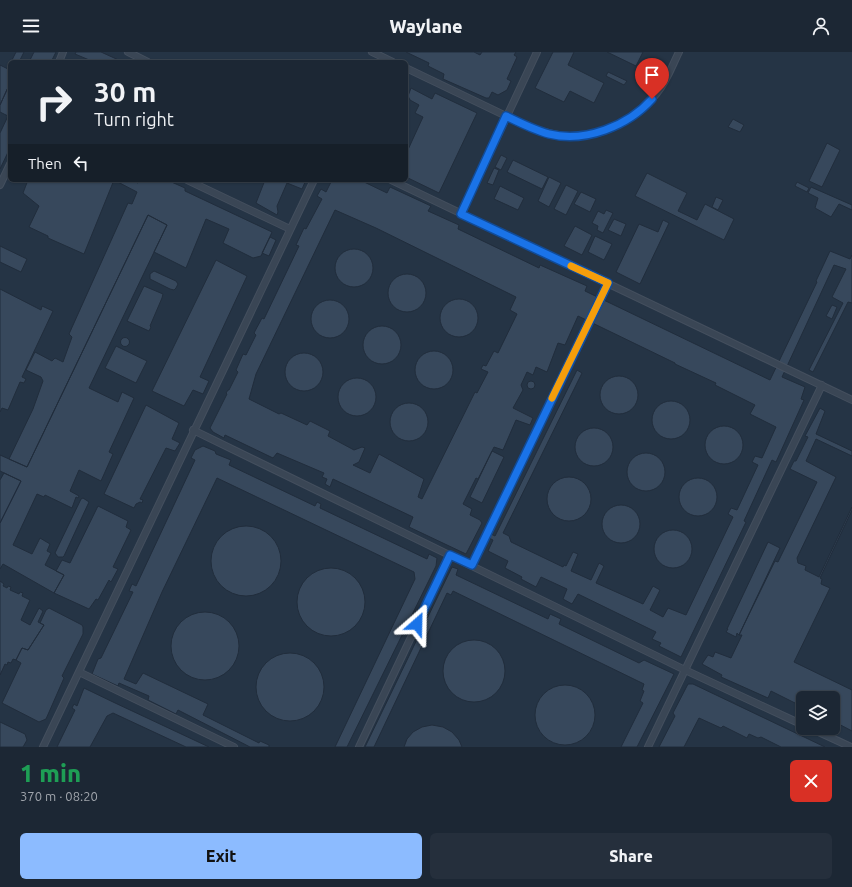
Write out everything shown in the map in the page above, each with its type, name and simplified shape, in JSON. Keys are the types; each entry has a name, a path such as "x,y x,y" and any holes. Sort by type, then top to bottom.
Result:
{"lane":[{"path":"128,52 144,60"},
{"path":"372,52 389,60"},
{"path":"461,214 537,52"},
{"path":"408,69 531,128 550,134 571,136 607,130 627,120 645,106 658,92 668,76 679,52"},
{"path":"1,182 8,168"},
{"path":"191,182 290,229"},
{"path":"43,747 193,430 313,182"},
{"path":"395,182 852,400"},
{"path":"472,565 608,283"},
{"path":"648,747 822,385"},
{"path":"193,430 685,670 796,722"},
{"path":"359,747 450,555"},
{"path":"79,672 234,747"},
{"path":"825,735 851,747"}],"building":[{"path":"16,52 24,52 20,60 12,60"},
{"path":"34,52 56,52 52,60 30,60"},
{"path":"76,52 101,52 119,60 89,60 75,54"},
{"path":"406,52 474,52 480,55 482,52 516,52 514,55 517,57 507,79 511,81 507,90 498,95 492,92 489,98 486,98 443,79 444,74 428,66 429,63"},
{"path":"553,52 574,52 568,65 604,83 594,103 570,91 564,102 535,88"},
{"path":"607,52 643,52 636,66"},
{"path":"0,65 8,69 8,87 0,105"},
{"path":"608,72 627,81 624,85 606,76"},
{"path":"8,87 8,116 0,112 0,105"},
{"path":"411,88 432,99 435,93 477,113 439,193 408,178 408,150 423,117 415,113 419,105 410,100 408,96"},
{"path":"8,116 8,152 0,169 0,133"},
{"path":"733,119 744,125 740,132 728,127"},
{"path":"827,143 840,150 822,187 809,181"},
{"path":"501,155 507,158 501,170 495,167"},
{"path":"513,160 548,177 542,189 507,172"},
{"path":"494,168 499,170 493,185 487,183"},
{"path":"647,173 687,193 678,211 697,220 705,204 734,219 724,240 635,196"},
{"path":"549,177 561,183 549,207 538,201"},
{"path":"27,182 113,182 84,254 48,238 48,236 29,227 39,206 23,193"},
{"path":"118,182 172,182 185,188 185,191 272,232 261,256 253,258 223,243 229,229 206,219 186,268 154,252 167,225 148,215 27,467 9,459 33,409 43,381 41,377 26,370 35,352 52,361 55,358 63,362 72,337 69,334 128,203 132,204 137,192"},
{"path":"264,182 305,182 302,189 287,183 277,206 277,215 256,203"},
{"path":"331,182 364,182 387,193 390,187 431,206 428,211 459,225 458,229 539,268 540,265 587,286 585,291 770,380 817,282 816,281 830,251 850,259 852,255 852,303 848,302 813,372 809,370 843,303 832,297 846,269 834,265 782,377 805,387 801,399 804,400 776,462 772,460 744,521 746,522 681,657 659,646 661,643 652,639 656,632 578,594 572,604 563,599 567,589 541,577 536,587 521,579 522,577 505,568 508,561 488,551 493,540 489,538 491,534 495,536 577,370 582,373 503,533 509,536 511,542 563,567 564,565 566,566 573,552 578,554 571,571 591,580 599,563 604,566 596,583 643,604 653,586 660,590 650,610 663,617 668,608 686,615 733,517 728,514 731,508 737,510 758,465 752,462 755,456 762,458 776,427 750,414 755,405 715,385 716,383 578,316 565,345 558,343 547,372 536,367 533,375 527,372 521,385 523,390 513,408 533,418 530,425 516,420 503,450 494,447 478,479 476,478 463,504 472,509 470,515 480,520 482,523 466,554 409,527 413,517 333,479 330,487 325,484 327,479 322,477 324,473 277,453 273,458 225,435 224,438 213,432 210,428 227,394 226,393 238,372 236,370 243,354 246,355 256,335 254,333 262,318 264,319 299,246 296,245 304,228 306,229 322,199 317,196 321,189 326,192","holes":["335,210 376,228 516,297 510,310 517,314 498,353 494,351 486,366 483,365 481,369 488,372 477,393 475,392 422,499 418,497 424,479 379,454 370,473 353,465 359,462 365,448 362,447 354,450 328,436 330,431 310,421 307,425 281,413 279,414 249,399 256,374"]},
{"path":"797,182 809,188 807,192 795,186"},
{"path":"566,185 578,191 566,215 554,209"},
{"path":"500,186 524,198 518,210 494,199"},
{"path":"811,187 852,205 852,210 839,204 831,217 815,208 818,198 808,193"},
{"path":"581,192 596,199 590,212 574,204"},
{"path":"716,197 723,200 718,210 712,207"},
{"path":"606,210 613,213 603,233 597,230 598,226 592,223 598,211 604,214"},
{"path":"148,215 167,225 89,388 118,402 122,392 134,398 109,452 113,454 101,481 79,470 70,491 79,496 78,498 76,497 72,508 45,495 44,497 37,494 13,545 32,554 40,538 50,544 47,551 51,553 45,565 64,575 54,593 3,564 0,569 0,523 21,481 0,471 0,455 27,467"},
{"path":"614,219 626,224 621,236 608,230"},
{"path":"663,220 669,223 640,284 616,272 639,224 658,232"},
{"path":"575,226 592,235 582,255 564,246"},
{"path":"595,236 612,244 604,260 588,252"},
{"path":"270,237 276,240 269,256 262,253"},
{"path":"0,246 27,259 21,272 0,262"},
{"path":"354,249 364,252 370,258 373,268 370,278 364,284 354,287 344,284 338,278 335,268 338,258 344,252"},
{"path":"216,260 247,276 200,377 209,381 203,394 193,390 184,406 152,391"},
{"path":"154,271 176,281 178,284 176,288 174,290 170,289 150,279 150,274"},
{"path":"403,274 411,274 418,277 423,282 426,293 423,304 418,309 411,312 403,312 396,309 391,304 388,297 388,289 391,282 396,277"},
{"path":"144,286 163,294 149,331 127,321"},
{"path":"0,289 41,310 42,306 53,311 22,377 26,379 24,383 20,382 8,410 2,408 0,412"},
{"path":"459,299 472,305 478,318 472,331 459,337 446,331 440,318 446,305"},
{"path":"326,300 334,300 346,309 349,319 346,329 340,335 334,338 326,338 314,329 311,323 311,315 320,303"},
{"path":"832,305 837,307 832,319 826,316"},
{"path":"382,326 392,329 398,335 401,345 398,355 392,361 382,364 372,361 366,355 363,345 366,335 372,329"},
{"path":"125,337 130,342 125,347 120,342"},
{"path":"116,346 147,361 136,383 105,368"},
{"path":"430,351 438,351 445,354 450,359 453,370 450,381 445,386 438,389 430,389 423,386 418,381 415,374 415,366 418,359 423,354"},
{"path":"300,353 308,353 320,362 323,372 320,382 314,388 308,391 300,391 288,382 285,376 285,368 294,356"},
{"path":"619,376 629,379 635,385 638,395 635,405 629,411 619,414 609,411 603,405 600,395 603,385 609,379"},
{"path":"357,378 367,381 373,387 376,397 373,407 367,413 357,416 347,413 341,407 338,397 341,387 347,381"},
{"path":"529,381 533,381 535,385 533,389 529,389 527,387 527,383"},
{"path":"671,401 684,407 690,420 684,433 671,439 658,433 652,420 658,407"},
{"path":"405,403 413,403 420,406 425,411 428,422 425,433 420,438 413,441 405,441 398,438 393,433 390,426 390,418 393,411 398,406"},
{"path":"146,405 179,423 172,439 180,443 175,451 166,448 140,499 143,500 142,503 140,502 136,504 134,508 104,494"},
{"path":"820,408 825,411 816,434 852,451 852,456 816,439 806,461 836,477 797,558 798,563 806,566 805,570 819,577 852,507 852,510 820,578 822,579 821,584 830,588 794,662 852,690 852,731 840,725 840,691 796,691 796,704 771,691 768,698 721,677 722,675 702,664 708,655 713,657 715,652 731,658 742,635 739,635 775,561 778,562 817,482 790,469 794,461 796,461 808,437 805,436"},
{"path":"724,426 734,429 740,435 743,445 740,455 734,461 724,464 714,461 708,455 705,445 708,435 714,429"},
{"path":"594,428 607,434 613,447 607,460 594,466 581,460 575,447 581,434"},
{"path":"203,446 215,451 216,454 231,460 229,465 315,506 317,502 321,504 320,508 427,559 429,554 437,558 436,566 347,747 335,747 415,579 414,572 217,478 162,592 124,679 136,684 143,673 208,704 203,715 259,743 260,741 269,745 269,747 250,747 178,710 176,714 148,700 149,696 119,683 118,686 92,674 98,659 101,658 133,592 129,591 132,584 136,586 195,460 191,458 195,450"},
{"path":"492,451 504,457 482,503 470,497"},
{"path":"646,453 656,456 662,462 665,472 662,482 656,488 646,491 636,488 630,482 627,472 630,462 636,456"},
{"path":"4,473 21,481 0,523 0,480"},
{"path":"565,477 573,477 578,478 585,483 590,490 590,508 585,515 578,520 565,521 557,518 550,511 547,503 547,495 550,487 557,480"},
{"path":"698,478 711,484 717,497 711,510 698,516 685,510 679,497 685,484"},
{"path":"83,498 89,502 64,556 58,557 55,553 81,499"},
{"path":"621,505 631,508 637,514 640,524 637,534 631,540 621,543 611,540 605,534 602,524 605,514 611,508"},
{"path":"98,506 128,521 126,527 131,530 113,567 118,569 111,582 109,580 98,600 96,599 89,609 54,593 64,575 56,571 62,560 70,563"},
{"path":"246,526 259,529 271,536 278,548 281,561 278,574 271,586 259,593 246,596 233,593 221,586 214,574 211,561 214,548 221,536 233,529"},
{"path":"673,530 683,533 689,539 692,549 689,559 683,565 673,568 663,565 657,559 654,549 657,539 663,533"},
{"path":"768,542 780,548 739,635 737,633 736,637 726,632 727,629"},
{"path":"452,567 458,569 456,575 548,619 550,614 561,619 559,624 639,663 644,660 674,674 637,747 621,747 643,703 640,701 644,691 642,690 644,684 453,591 451,595 447,593 374,747 365,747"},
{"path":"331,568 344,571 355,578 362,589 365,602 362,615 355,626 344,633 331,636 318,633 307,626 300,615 297,602 300,589 307,578 318,571"},
{"path":"0,581 4,584 3,586 7,588 8,586 11,587 10,590 19,594 20,592 23,593 22,596 30,600 21,620 30,625 39,608 43,611 38,622 44,625 28,650 22,648 16,660 13,659 11,663 8,662 7,665 5,664 0,675"},
{"path":"49,608 82,625 83,634 62,676 64,678 46,719 39,722 2,703 21,663 16,660 22,648 28,650 44,625 40,623 46,610"},
{"path":"205,612 218,614 229,622 237,633 239,646 237,659 229,670 218,678 205,680 192,678 181,670 173,659 171,646 173,633 181,622 192,614"},
{"path":"474,640 486,643 496,649 502,659 505,671 502,683 496,693 486,699 474,702 462,699 452,693 446,683 443,671 446,659 452,649 462,643"},
{"path":"283,653 297,653 309,658 319,668 324,680 324,694 319,706 309,716 297,721 283,721 271,716 261,706 256,694 256,680 261,668 271,658"},
{"path":"688,684 693,684 796,733 796,735 800,735 825,747 781,747 761,737 758,738 749,734 747,738 723,726 721,728 699,718 684,747 659,747 675,716 673,713"},
{"path":"559,685 571,685 582,690 590,698 595,709 593,727 582,740 571,745 559,745 548,740 540,732 535,721 535,709 540,698 548,690"},
{"path":"84,688 209,747 186,747 113,713 107,716 90,747 57,747 75,710 72,708 74,704 77,706"},
{"path":"0,722 25,734 27,740 23,747 0,747"},
{"path":"432,725 443,727 452,732 459,740 462,747 404,747 407,739 413,732 422,727"}],"slow traffic":[{"path":"552,398 608,283 571,266"}],"route":[{"path":"417,624 450,555 472,565 608,283 461,214 506,116 531,128 550,134 571,136 591,134 607,130 627,120 652,99"}]}
